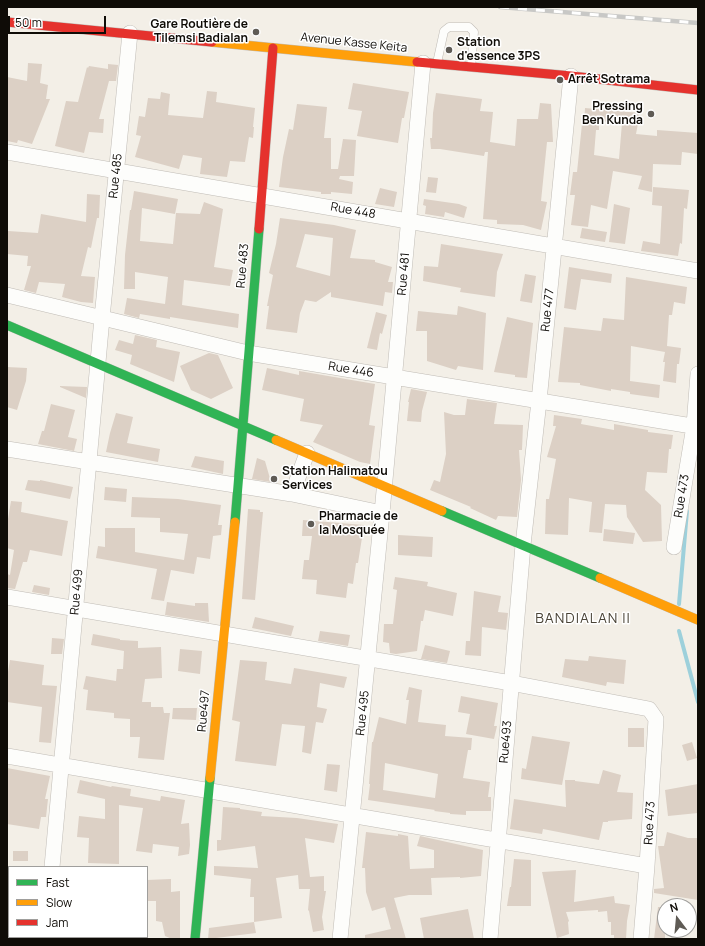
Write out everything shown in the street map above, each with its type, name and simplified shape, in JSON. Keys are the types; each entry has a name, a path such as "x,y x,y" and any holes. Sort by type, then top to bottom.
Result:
{"street":[{"name":"Avenue Kasse Keita","path":"7,22 572,76 698,90"},
{"name":"Rue 485","path":"102,318 130,33"},
{"name":"Rue 483","path":"238,486 274,48"},
{"name":"Rue 481","path":"385,486 409,221 430,63"},
{"name":"Rue 477","path":"522,545 539,401 572,76"},
{"name":"Rue 448","path":"7,152 698,271"},
{"name":"Rue 446","path":"7,295 248,352 696,427"},
{"name":"Rue 499","path":"52,866 102,318"},
{"path":"7,325 698,620"},
{"name":"Rue 473","path":"674,547 696,427 698,374"},
{"path":"7,449 292,494 382,513"},
{"path":"292,494 307,453"},
{"name":"Rue497","path":"195,939 238,486"},
{"name":"Rue 495","path":"340,939 385,486"},
{"name":"Rue493","path":"490,939 522,545"},
{"path":"7,597 511,683"},
{"name":"Rue 473","path":"511,683 649,709 656,719 648,866 640,939"},
{"path":"7,756 648,866"}],"lane":[{"path":"430,63 444,31 449,27 470,27 474,32 471,67"}],"building":[{"path":"28,63 42,64 40,83 48,85 46,99 50,99 32,144 18,140 17,143 7,141 7,77 27,81"},
{"path":"108,64 118,65 116,81 109,81 99,119 104,119 103,133 89,132 84,153 55,146 66,101 78,102 87,67 108,69"},
{"path":"353,83 409,92 404,118 402,118 398,143 357,136 362,111 348,109"},
{"path":"207,91 217,92 216,102 255,108 253,138 249,137 245,162 230,161 227,177 200,174 202,158 183,155 179,169 135,157 141,136 136,135 139,116 145,117 148,98 160,99 161,92 170,94 168,115 203,118"},
{"path":"436,93 482,99 480,111 493,112 490,142 515,146 517,119 538,119 540,103 551,104 553,142 547,142 541,201 547,202 541,230 523,225 497,224 497,220 483,219 488,152 485,152 484,156 431,149 430,138 432,138 433,113"},
{"path":"297,104 327,107 324,138 331,138 331,169 338,169 343,139 356,140 354,176 340,176 339,179 353,182 352,194 331,192 331,194 321,194 321,192 279,187 289,129 293,130"},
{"path":"585,108 640,113 636,134 657,136 657,130 698,133 698,154 682,152 681,165 653,164 652,192 638,189 642,176 613,171 607,209 591,205 588,227 571,225 575,195 570,195 573,172 577,172 582,124 584,124","holes":["599,121 622,123 619,159 594,155 596,130 599,130"]},
{"path":"428,177 438,178 436,193 426,192"},
{"path":"653,187 689,190 687,209 684,208 682,244 680,243 678,256 641,251 643,241 660,244 662,206 652,205"},
{"path":"380,188 397,192 394,207 375,204"},
{"path":"134,191 178,199 175,214 142,208 140,241 173,244 176,213 200,214 204,202 223,209 214,267 233,270 230,286 184,280 182,305 239,314 238,328 170,317 170,319 140,314 139,318 124,314 127,298 165,304 168,277 135,272 135,289 124,289 125,255 130,210"},
{"path":"87,194 100,195 99,218 97,218 91,248 88,247 81,276 95,277 93,303 81,302 62,297 65,284 39,282 36,293 24,290 31,266 27,266 28,256 7,254 8,231 38,233 41,214 86,222"},
{"path":"424,199 459,204 467,207 464,218 445,212 444,217 425,214 426,206 423,205"},
{"path":"614,204 630,208 625,244 609,242"},
{"path":"280,218 334,225 356,230 350,258 375,260 375,262 392,267 388,282 393,282 392,293 385,292 383,306 331,297 331,292 316,302 305,300 300,313 297,333 266,329 269,306 267,306 273,275 269,273","holes":["305,234 333,238 330,276 296,267"]},
{"path":"582,228 607,232 605,242 580,238"},
{"path":"441,244 503,254 497,272 495,297 460,292 461,288 423,281 424,266 438,267"},
{"path":"569,267 612,274 611,283 581,279 576,310 564,308"},
{"path":"525,274 536,276 532,303 520,301"},
{"path":"626,277 687,287 685,304 674,302 672,315 669,315 667,346 681,348 679,364 677,364 676,383 663,381 665,362 663,362 665,352 631,346 630,381 660,385 659,398 630,394 630,392 611,389 611,391 580,385 580,383 558,382 564,327 601,331 603,318 624,320"},
{"path":"458,306 486,313 483,370 458,366 456,370 427,361 427,331 416,331 418,311 457,315"},
{"path":"376,312 387,315 382,334 380,333 377,350 367,348"},
{"path":"507,317 533,323 527,378 494,372"},
{"path":"135,335 157,340 156,347 180,352 174,382 130,364 132,355 115,350 119,340 133,344"},
{"path":"209,353 218,355 233,388 211,399 191,390 180,366"},
{"path":"7,367 27,368 26,381 17,410 7,407"},
{"path":"267,368 299,375 299,371 375,384 369,425 375,426 370,464 360,462 313,442 323,425 300,421 304,399 262,390"},
{"path":"60,387 87,387 86,398"},
{"path":"411,389 427,392 421,422 407,421 408,402"},
{"path":"467,399 497,403 494,424 523,425 522,450 519,450 521,480 517,517 498,516 496,520 470,508 471,507 430,490 434,480 440,482 446,454 444,412 454,415 465,415"},
{"path":"51,404 75,410 68,437 77,439 74,451 38,444 42,431 44,431"},
{"path":"116,413 133,417 127,443 160,449 158,462 106,452"},
{"path":"554,415 582,419 581,424 614,430 614,424 648,430 648,432 673,435 671,449 669,449 667,473 647,472 645,490 661,505 662,541 643,542 627,517 626,505 605,504 602,533 589,532 592,502 569,498 568,535 545,534 546,499 549,499 556,459 547,457 556,426 553,426"},
{"path":"195,456 224,461 223,474 191,467"},
{"path":"257,458 265,461 271,482 252,479"},
{"path":"28,480 40,480 73,487 70,499 25,490"},
{"path":"105,487 127,489 126,502 104,500"},
{"path":"132,497 178,499 221,505 218,525 222,525 221,535 213,536 210,559 197,557 194,574 171,570 164,601 151,599 157,569 96,558 98,546 105,547 105,528 135,528 135,552 184,560 188,534 160,532 160,518 131,517"},
{"path":"11,501 22,502 21,512 68,521 62,556 30,550 27,562 23,562 15,589 7,588 7,574 10,575 14,550 7,548 7,518 8,519"},
{"path":"248,509 260,510 260,512 263,512 255,600 242,599"},
{"path":"303,520 364,525 353,584 348,583 346,598 316,594 317,580 302,579 304,560 309,560 312,536 302,536"},
{"path":"604,529 635,533 633,544 603,541"},
{"path":"398,535 433,537 432,557 398,555"},
{"path":"395,577 428,582 427,586 457,593 453,616 425,610 423,621 421,621 417,651 396,654 390,653 389,643 383,642 384,624 393,624 397,590 393,589"},
{"path":"34,585 50,588 49,595 32,592"},
{"path":"474,591 501,596 498,612 508,613 506,630 482,627 481,656 465,655 466,641 470,641"},
{"path":"167,602 195,606 195,603 208,603 209,622 165,615"},
{"path":"255,617 294,626 291,636 252,628"},
{"path":"320,631 350,635 348,646 318,641"},
{"path":"93,634 120,640 138,641 138,648 161,647 162,678 145,679 142,702 151,702 151,707 163,707 164,713 170,713 164,760 138,758 140,737 130,737 130,719 114,718 114,713 86,710 88,690 83,689 86,676 116,681 117,669 123,669 124,651 91,645"},
{"path":"52,638 64,639 62,654 51,654"},
{"path":"425,645 450,651 447,663 421,659"},
{"path":"180,649 202,651 200,674 178,671"},
{"path":"589,656 626,660 624,684 607,682 606,686 562,677 565,659 588,661"},
{"path":"10,660 44,665 42,685 57,686 51,743 39,742 42,707 7,702 7,678"},
{"path":"240,660 267,662 265,680 291,684 294,668 347,677 344,688 320,683 317,707 327,709 323,723 316,722 311,754 302,752 305,726 282,724 276,766 235,761 240,722 232,720"},
{"path":"409,687 422,690 418,722 446,725 445,736 472,738 471,750 468,750 463,778 490,782 488,797 491,797 491,811 466,811 466,815 450,814 434,811 435,810 368,800 372,742 379,717 406,724 409,700 406,700","holes":["385,763 438,774 435,798 383,790"]},
{"path":"461,696 498,703 494,726 497,726 494,739 466,734 470,714 458,712"},
{"path":"173,708 197,708 196,720 172,719"},
{"path":"628,728 644,728 644,747 628,747"},
{"path":"532,736 570,742 562,785 521,779 522,768 526,769"},
{"path":"692,742 697,758 687,761 682,745"},
{"path":"327,764 340,765 337,792 324,790"},
{"path":"7,768 50,776 45,799 48,799 46,817 41,817 39,829 7,824"},
{"path":"603,770 621,775 617,792 633,793 632,819 603,822 599,840 543,829 542,834 510,829 514,799 566,807 565,780 599,784"},
{"path":"80,780 111,787 131,789 130,796 160,801 161,796 185,800 181,824 189,823 189,854 178,856 179,847 153,844 152,853 136,851 143,808 119,805 119,864 88,863 89,838 77,837 79,816 105,819 105,799 77,793"},
{"path":"698,784 698,813 668,816 665,790"},
{"path":"223,807 262,812 261,816 297,818 338,824 334,843 305,838 310,877 324,876 324,891 326,891 322,917 324,930 313,932 308,910 310,889 299,889 298,875 276,878 282,918 254,922 254,897 250,897 251,879 214,875 214,866 258,868 255,846 217,851 217,840 221,840"},
{"path":"366,832 408,836 410,869 434,868 434,850 417,846 420,836 483,850 481,876 431,878 432,895 409,895 394,898 406,939 365,939 365,935 391,929 385,907 372,911 366,892 365,868 362,868"},
{"path":"667,832 688,838 698,838 698,900 697,898 685,898 654,893 654,889 664,888 658,846 664,846"},
{"path":"13,851 28,851 28,861 13,861"},
{"path":"514,859 531,860 531,906 507,906"},
{"path":"576,870 574,902 614,896 615,903 630,905 626,939 614,939 614,935 611,935 611,922 608,922 607,911 598,912 598,910 566,912 569,921 569,934 557,938 542,872"},
{"path":"171,879 171,892 180,891 180,939 172,939 165,936 162,922 156,921 156,901 148,901 148,880"},
{"path":"468,909 474,939 424,939 420,918"},
{"path":"657,915 657,938 665,939 654,939"},
{"path":"254,922 256,933 208,939 209,928"}],"waterway":[{"path":"679,604 687,511"},
{"path":"679,631 698,702"}],"railway":[{"path":"500,7 698,23"}],"traffic: fast":[{"path":"235,522 259,229"},
{"path":"7,325 276,440"},
{"path":"442,511 600,578"},
{"path":"195,939 210,778"}],"traffic: slow":[{"path":"212,42 417,62"},
{"path":"276,440 442,511"},
{"path":"210,778 235,522"},
{"path":"600,578 698,620"}],"traffic: jam":[{"path":"7,22 212,42"},
{"path":"259,229 273,48"},
{"path":"417,62 571,76 698,90"}],"place":[{"name":"Gare Routière de Tilemsi Badialan","path":"256,32"},
{"name":"Station d'essence 3PS","path":"449,50"},
{"name":"Arrêt Sotrama","path":"560,80"},
{"name":"Pressing Ben Kunda","path":"651,114"},
{"name":"Station Halimatou Services","path":"274,479"},
{"name":"Pharmacie de la Mosquée","path":"311,524"}],"district":[{"name":"BANDIALAN II","path":"583,619"}]}
